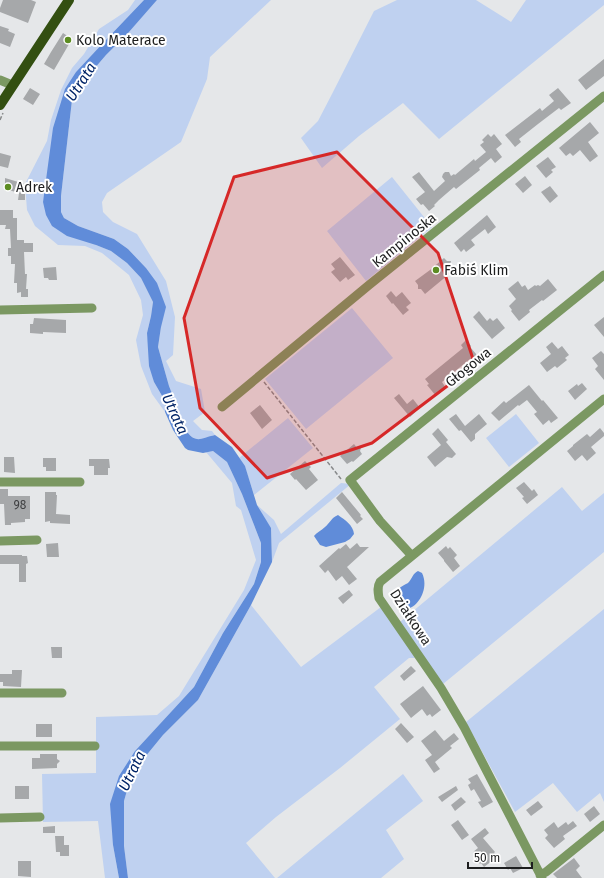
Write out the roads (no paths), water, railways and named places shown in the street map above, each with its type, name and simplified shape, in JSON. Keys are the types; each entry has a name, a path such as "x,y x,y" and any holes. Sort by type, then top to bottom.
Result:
{"main road":[{"path":"0,105 69,0"}],"street":[{"path":"0,80 12,85"},
{"name":"Kampinoska","path":"222,407 376,280 604,96"},
{"name":"Głogowa","path":"412,556 380,521 350,480 604,275"},
{"path":"0,310 92,308"},
{"name":"Działkowa","path":"541,877 464,727 441,688 379,598 378,585 604,399"},
{"path":"0,482 80,482"},
{"path":"0,541 38,540"},
{"path":"0,693 62,692"},
{"path":"0,746 95,746"},
{"path":"0,818 40,817"},
{"path":"541,877 604,825"}],"water":[{"name":"Utrata","path":"144,0 157,0 82,83 72,100 61,196 61,212 64,218 78,226 114,239 128,249 146,268 157,283 166,307 158,347 169,386 187,432 190,436 197,439 203,439 215,435 232,447 245,466 257,505 271,528 272,562 251,605 198,700 163,735 145,757 128,787 124,801 124,846 128,878 119,878 113,845 110,804 119,776 135,751 194,687 223,633 254,584 261,562 261,543 242,494 227,462 213,451 203,453 185,448 173,430 165,412 165,401 154,382 149,366 147,333 153,302 141,278 127,263 111,251 67,236 52,226 46,215 43,202 53,128 65,89 76,72"},
{"path":"338,515 350,525 354,534 345,542 326,547 320,545 314,536"},
{"path":"418,571 422,573 424,578 424,590 422,596 415,605 405,610 395,602 395,593 399,588 408,583"}],"place":[{"name":"Kolo Materace","path":"68,40"},
{"name":"Adrek","path":"8,187"},
{"name":"Fabiś Klim","path":"436,270"}]}
